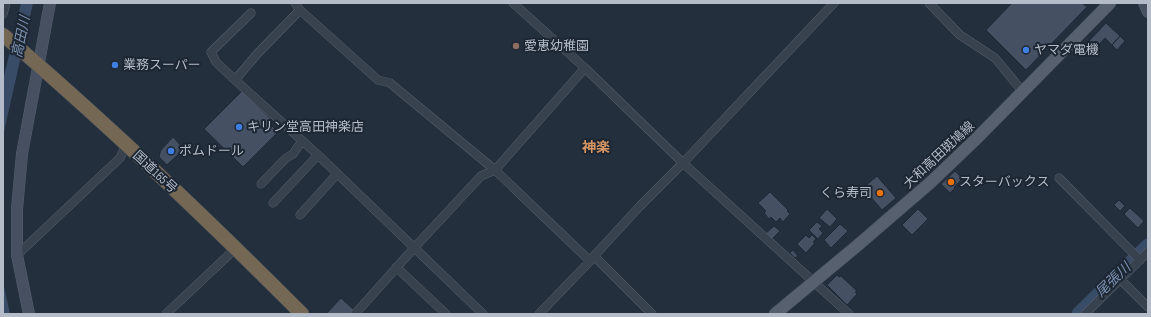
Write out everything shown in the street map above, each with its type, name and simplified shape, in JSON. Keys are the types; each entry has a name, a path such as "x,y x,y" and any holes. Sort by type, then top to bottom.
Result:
{"highway":[{"name":"国道165号","path":"3,35 35,62 126,145 236,248 302,314"}],"main road":[{"path":"29,314 17,255 17,209 22,154 35,62 50,3"},
{"name":"大和高田斑鳩線","path":"775,314 931,182 1023,92 1110,3"},
{"path":"1144,3 1148,12"}],"street":[{"path":"3,14 6,3"},
{"path":"295,3 300,10 378,80 390,83 495,170 652,314"},
{"path":"513,3 585,68 683,163 849,314"},
{"path":"539,314 834,3"},
{"path":"929,3 960,35 995,58 1023,92"},
{"path":"235,80 258,53 300,10"},
{"path":"251,13 211,52 216,62 318,155 483,314"},
{"path":"355,314 396,267 481,176 495,170 585,68"},
{"path":"261,184 285,159 293,154 302,141"},
{"path":"17,255 120,158 126,145"},
{"path":"273,203 318,155"},
{"path":"300,215 337,174"},
{"path":"1059,178 1137,257"},
{"path":"166,314 236,248"},
{"path":"1085,314 1120,279 1137,257 1147,254"},
{"path":"396,267 446,314"},
{"path":"1120,279 1148,307"}],"water":[{"name":"高田川","path":"21,3 33,3 3,136 3,81"},
{"path":"3,282 10,314 3,314"}],"building":[{"name":"ヤマダ電機","path":"1012,3 1082,3 1087,7 1026,70 986,30"},
{"path":"1106,23 1120,36 1112,45 1105,38 1096,48 1089,41"},
{"path":"1120,36 1125,41 1117,50 1112,45"},
{"name":"キリン堂高田神楽店","path":"242,91 273,121 270,124 278,132 243,167 204,129"},
{"name":"ポムドール","path":"173,137 184,149 167,165 159,156 161,150"},
{"name":"スターバックス","path":"955,171 961,177 959,178 961,180 950,193 941,184"},
{"name":"くら寿司","path":"877,176 896,198 882,210 863,188"},
{"path":"770,192 788,210 787,211 790,214 783,222 780,218 776,222 771,217 769,219 764,213 766,211 758,203"},
{"path":"1119,200 1125,206 1120,211 1114,205"},
{"path":"1130,208 1144,221 1138,228 1124,214"},
{"path":"827,209 837,219 830,227 819,218"},
{"path":"918,209 928,219 912,235 902,225"},
{"path":"817,222 822,226 819,229 823,233 818,239 809,230"},
{"path":"840,224 848,231 831,248 824,240"},
{"path":"774,226 780,231 772,239 766,233"},
{"path":"806,235 809,238 812,235 816,239 813,242 815,243 806,253 797,244"},
{"path":"793,250 798,256 795,258 790,253"},
{"path":"837,275 839,277 841,276 857,291 855,292 857,294 847,305 827,285"},
{"path":"341,298 354,310 350,314 326,314"}],"waterway":[{"name":"尾張川","path":"1079,314 1148,246"}],"place":[{"name":"愛恵幼稚園","path":"516,46"},
{"name":"ヤマダ電機","path":"1026,50"},
{"name":"業務スーパー","path":"115,65"},
{"name":"キリン堂高田神楽店","path":"239,127"},
{"name":"ポムドール","path":"171,151"},
{"name":"スターバックス","path":"951,182"},
{"name":"くら寿司","path":"880,193"}],"district":[{"name":"神楽","path":"596,147"}]}
